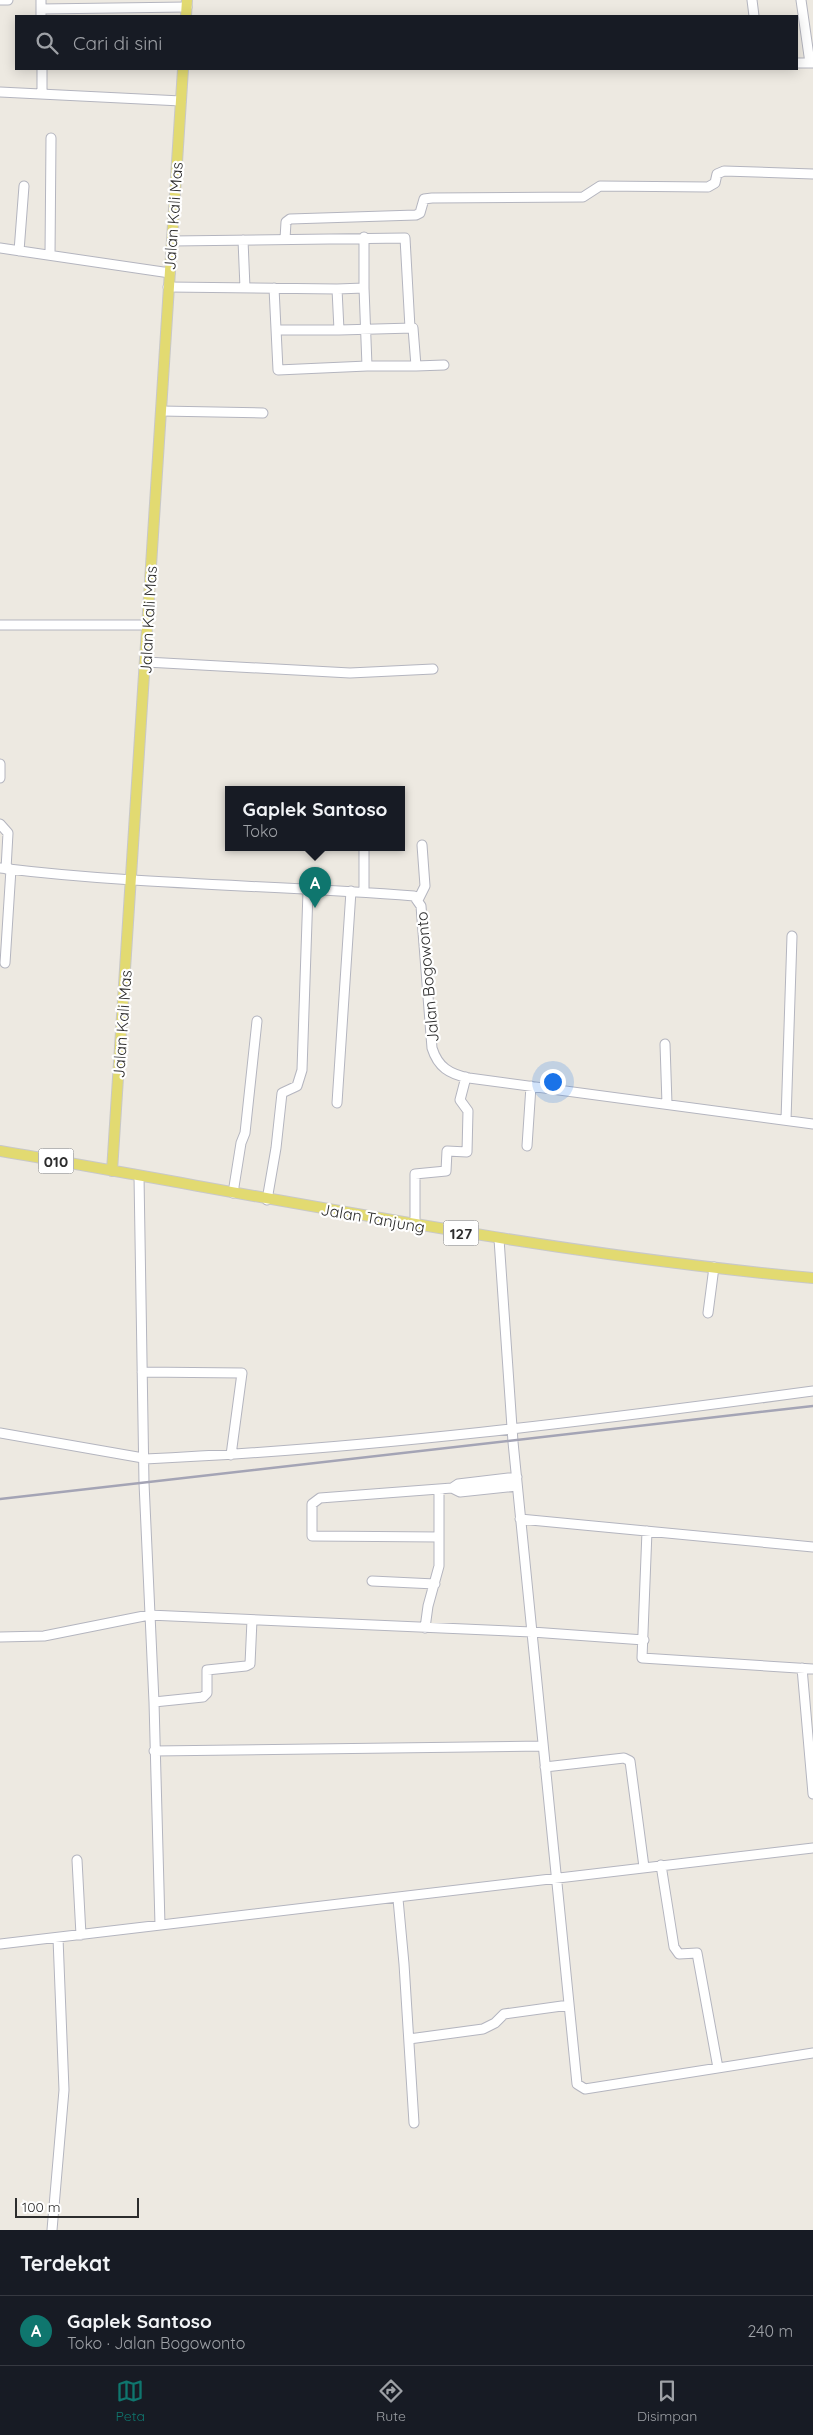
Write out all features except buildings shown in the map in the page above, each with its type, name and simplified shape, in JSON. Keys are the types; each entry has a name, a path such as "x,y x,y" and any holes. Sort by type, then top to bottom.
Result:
{"main road":[{"name":"Jalan Kali Mas","path":"112,1171 183,70"},
{"name":"010","path":"0,1151 112,1171"},
{"name":"Jalan Tanjung","path":"112,1171 267,1200 499,1239 813,1278"}],"street":[{"path":"0,0 8,0"},
{"path":"752,0 754,15"},
{"path":"798,64 812,63 800,21 802,2 813,2"},
{"path":"41,8 86,4 187,8"},
{"path":"42,70 42,94"},
{"path":"0,92 180,100"},
{"path":"50,255 51,138"},
{"path":"285,239 286,222 290,218 416,215 420,213 424,199 432,198 580,197 588,196 598,187 708,187 715,183 717,174 724,171 813,174"},
{"path":"19,251 24,186"},
{"path":"172,241 364,237 401,238 407,240 410,328 414,331 416,366"},
{"path":"364,237 367,366"},
{"path":"243,240 245,288"},
{"path":"0,248 170,273"},
{"path":"168,287 364,288"},
{"path":"274,288 278,370 444,365"},
{"path":"337,289 339,330"},
{"path":"276,330 410,328"},
{"path":"161,411 263,413"},
{"path":"0,625 148,625"},
{"path":"146,662 350,673 433,669"},
{"path":"0,764 0,778"},
{"path":"0,824 8,833 5,963"},
{"path":"418,900 425,886 422,844"},
{"path":"364,851 364,892"},
{"name":"Jalan Bogowonto","path":"6,869 132,881 308,891 351,891 414,896 421,906 432,1048 436,1060 442,1068 455,1075 466,1077 813,1124"},
{"path":"267,1200 276,1148 282,1093 297,1086 302,1070 308,891"},
{"path":"337,1103 351,891"},
{"path":"786,1120 792,936"},
{"path":"233,1193 241,1143 245,1133 257,1020"},
{"path":"665,1044 667,1104"},
{"path":"415,1225 415,1174 446,1171 447,1151 467,1152 468,1111 460,1100 466,1077"},
{"path":"527,1146 531,1086"},
{"path":"140,1176 144,1459 154,1702 160,1925"},
{"path":"499,1239 511,1427 576,2080 582,2088 813,2053"},
{"path":"708,1313 714,1267"},
{"path":"142,1372 242,1373 231,1455"},
{"path":"0,1433 144,1459 231,1455 377,1443 813,1392"},
{"path":"439,1536 315,1537 311,1534 312,1504 320,1498 439,1490 452,1488 458,1484 517,1481"},
{"path":"425,1628 428,1606 439,1566 439,1490"},
{"path":"520,1519 813,1547"},
{"path":"647,1531 642,1658 813,1669"},
{"path":"372,1581 435,1584"},
{"path":"0,1637 44,1636 149,1616 532,1632 644,1640"},
{"path":"154,1702 203,1697 207,1693 207,1670 250,1664 252,1620"},
{"path":"802,1668 810,1724 813,1794"},
{"path":"154,1751 543,1746"},
{"path":"545,1766 624,1758 630,1761 644,1866"},
{"path":"0,1944 398,1899 644,1866 813,1848"},
{"path":"77,1860 81,1934"},
{"path":"661,1865 674,1947 678,1953 694,1952 698,1956 718,2068"},
{"path":"398,1899 414,2123"},
{"path":"52,2230 64,2090 58,1938"},
{"path":"409,2038 483,2029 495,2023 504,2014 568,2005"}],"railway":[{"path":"0,1499 813,1406"}],"place":[{"name":"Gaplek Santoso","path":"315,908"}]}
